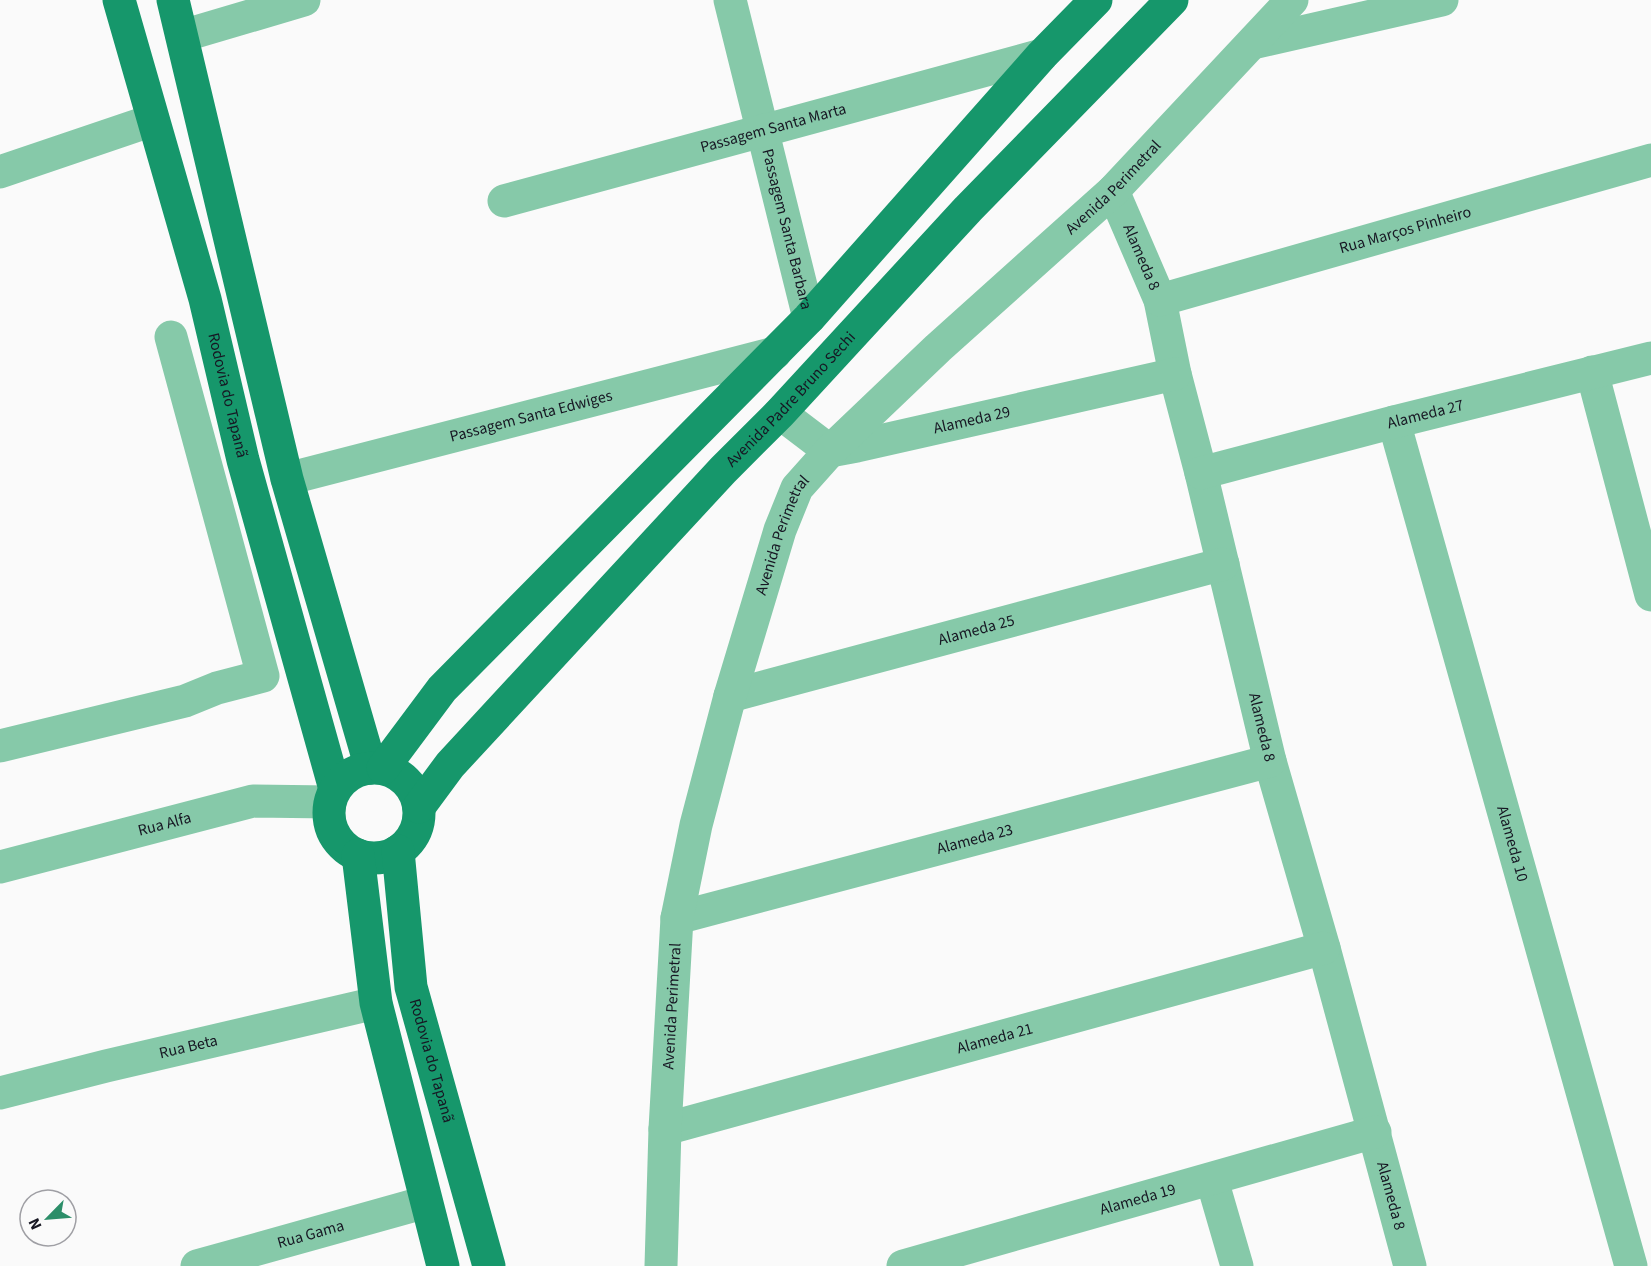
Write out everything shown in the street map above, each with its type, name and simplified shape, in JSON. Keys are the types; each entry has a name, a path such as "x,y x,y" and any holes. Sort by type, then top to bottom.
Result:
{"main road":[{"name":"Rodovia do Tapanã","path":"119,0 205,298 243,460 333,796"},
{"path":"173,0 287,479 377,768"},
{"path":"377,768 442,689 809,318 1042,55 1096,0"},
{"name":"Avenida Padre Bruno Sechi","path":"419,807 450,765 723,470 780,413 968,209 1172,0"},
{"path":"377,768 404,778 415,791 419,807 419,820 408,843 398,851 378,858 358,855 338,839 329,815 333,796 345,778 359,770 377,768"},
{"name":"Rodovia do Tapanã","path":"398,851 411,987 489,1266"},
{"path":"358,855 376,1002 443,1266"}],"street":[{"path":"182,36 304,0"},
{"name":"Passagem Santa Barbara","path":"730,0 809,318"},
{"name":"Avenida Perimetral","path":"661,1266 665,1129 677,918 696,825 730,696 780,530 797,488 830,451 938,348 1113,191 1292,0"},
{"path":"1253,43 1442,0"},
{"name":"Passagem Santa Marta","path":"504,201 1042,55"},
{"path":"0,172 153,120"},
{"name":"Rua Marços Pinheiro","path":"1160,300 1651,160"},
{"name":"Alameda 8","path":"1113,191 1160,300 1175,374 1270,761 1324,948 1410,1266"},
{"path":"171,337 263,676"},
{"name":"Passagem Santa Edwiges","path":"287,479 775,353"},
{"name":"Alameda 27","path":"1201,473 1651,358"},
{"path":"1592,372 1651,595"},
{"name":"Alameda 29","path":"830,451 1175,374"},
{"path":"780,413 830,451"},
{"name":"Alameda 10","path":"1394,422 1631,1266"},
{"name":"Alameda 25","path":"730,696 1223,564"},
{"path":"0,746 185,701 217,688 263,676 301,670"},
{"name":"Alameda 23","path":"677,918 1270,761"},
{"name":"Rua Alfa","path":"0,867 253,801 333,796"},
{"name":"Alameda 21","path":"665,1129 1324,948"},
{"name":"Rua Beta","path":"0,1093 376,1002"},
{"name":"Alameda 19","path":"903,1266 1375,1132"},
{"path":"1212,1180 1237,1266"},
{"name":"Rua Gama","path":"197,1266 426,1202"}]}
